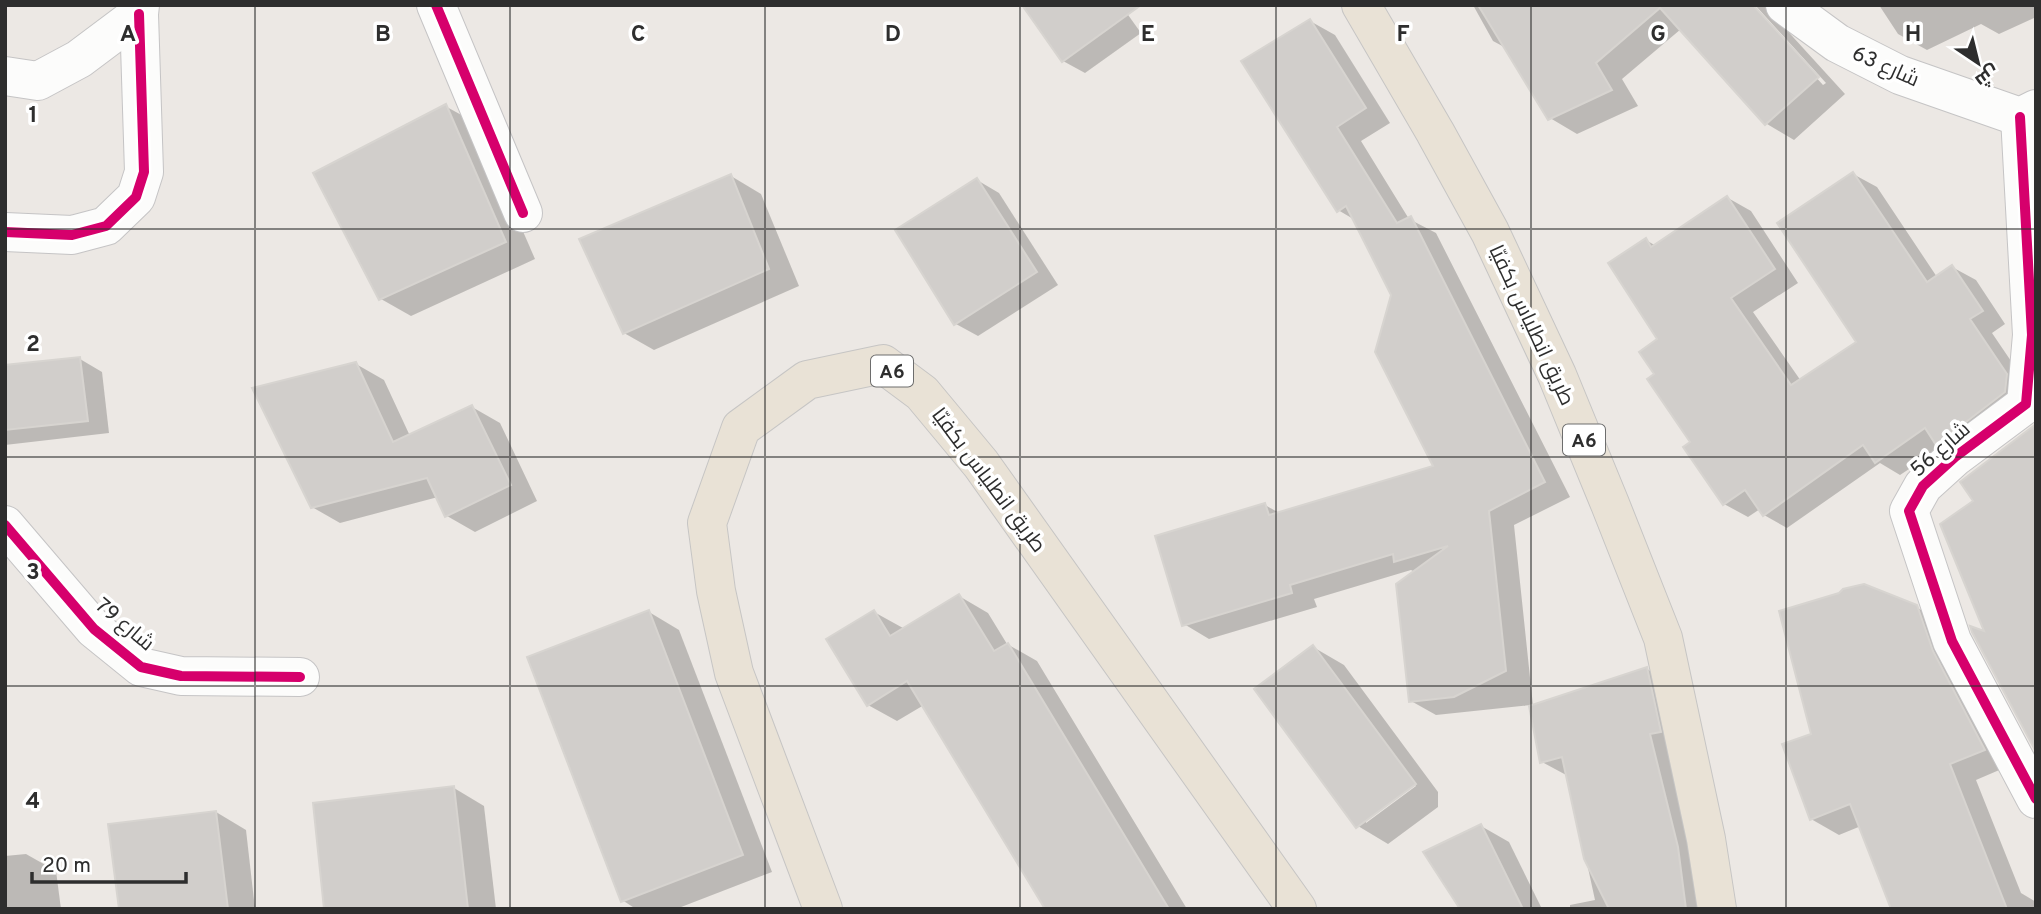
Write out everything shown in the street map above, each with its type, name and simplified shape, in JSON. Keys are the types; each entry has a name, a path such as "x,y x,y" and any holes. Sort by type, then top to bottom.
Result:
{"highway":[{"name":"طريق انطلياس بكفيّا","path":"1360,5 1490,232 1557,375 1611,504 1663,638 1706,839 1717,909"},
{"name":"طريق انطلياس بكفيّا","path":"823,909 734,673 716,591 707,523 741,428 807,380 883,364 922,393 981,464 1297,909"}],"street":[{"path":"436,5 523,213"},
{"name":"شارع 63","path":"1785,5 1838,43 1900,75 2028,113"},
{"path":"5,76 38,81 79,60 139,9"},
{"path":"5,232 72,235 106,226 136,197 144,172 139,9"},
{"name":"شارع 56","path":"2028,113 2032,335 2026,404 1955,457 1923,486 1909,511 1952,640 2036,799"},
{"name":"شارع 79","path":"5,525 94,629 141,667 181,676 300,677"}],"building":[{"path":"1022,5 1141,5 1062,62"},
{"path":"1478,5 1753,5 1819,77 1765,125 1660,8 1596,63 1612,90 1548,120"},
{"path":"1310,19 1366,108 1337,127 1397,223 1411,216 1545,482 1489,511 1506,671 1454,697 1409,702 1396,584 1448,546 1394,562 1393,554 1290,585 1292,593 1182,626 1155,536 1265,503 1269,515 1433,466 1375,352 1391,295 1346,206 1337,212 1241,61"},
{"path":"446,104 506,242 379,300 313,173"},
{"path":"1853,172 1927,282 1952,265 1983,311 1970,319 2007,374 2005,392 1936,445 1925,428 1875,463 1863,445 1763,516 1745,490 1723,505 1683,447 1690,442 1647,379 1654,374 1639,352 1657,339 1608,263 1646,238 1651,247 1727,196 1775,269 1731,298 1791,385 1856,342 1777,223"},
{"path":"731,174 769,269 623,334 579,239"},
{"path":"977,178 1037,272 954,325 895,230"},
{"path":"80,357 88,421 5,430 5,365"},
{"path":"356,362 393,442 472,405 511,485 445,517 427,478 311,508 252,388"},
{"path":"2036,424 2036,752 1972,632 1970,626 1984,631 1940,524 1973,501 1960,482"},
{"path":"1864,584 1917,605 1933,651 1985,750 1950,764 2007,909 1891,909 1850,804 1810,820 1782,744 1811,734 1779,611"},
{"path":"959,594 994,651 1008,643 1169,909 1045,909 907,681 867,706 826,639 874,610 890,636"},
{"path":"649,610 743,855 621,902 527,657"},
{"path":"1313,645 1416,784 1356,828 1254,689"},
{"path":"1647,667 1661,732 1650,734 1678,847 1686,909 1609,909 1584,859 1562,757 1540,763 1529,706"},
{"path":"454,786 468,909 324,909 313,803"},
{"path":"216,811 228,909 119,909 108,824"},
{"path":"1481,824 1523,909 1460,909 1423,852"}],"cycle path":[{"path":"436,5 523,213"},
{"path":"5,232 72,235 106,226 136,197 144,172 139,14"},
{"path":"2020,117 2032,335 2026,404 1955,457 1923,486 1909,511 1952,641 2036,799"},
{"path":"5,525 94,629 141,667 181,676 300,677"}]}
